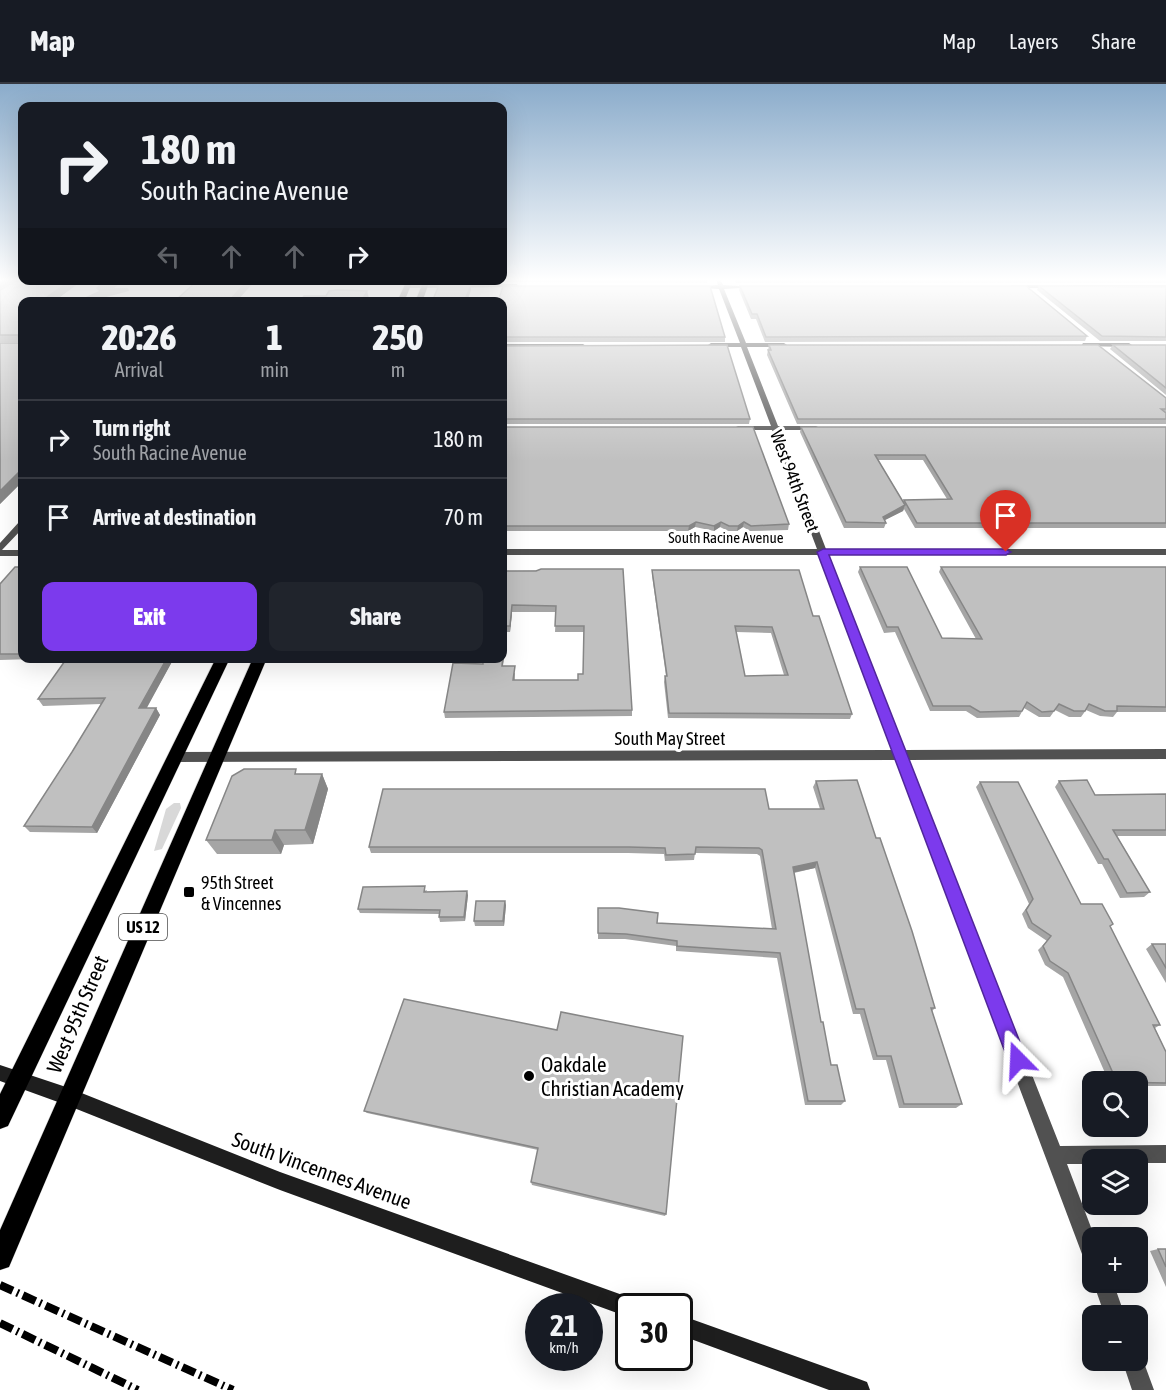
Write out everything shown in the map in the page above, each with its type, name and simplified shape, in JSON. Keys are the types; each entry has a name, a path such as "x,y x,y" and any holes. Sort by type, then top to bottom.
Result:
{"main road":[{"name":"West 95th Street","path":"0,1118 9,1076 175,757 221,663"},
{"name":"West 95th Street","path":"0,1258 258,663"},
{"name":"South Vincennes Avenue","path":"9,1076 69,1097 280,1181 615,1302"},
{"path":"693,1330 859,1390"}],"street":[{"name":"West 94th Street","path":"741,340 1082,1228"},
{"path":"1091,340 1105,351"},
{"path":"507,346 586,345"},
{"path":"705,345 795,345"},
{"path":"1070,345 1135,345"},
{"path":"734,428 830,428"},
{"path":"0,548 18,528"},
{"name":"South Racine Avenue","path":"507,552 1166,552"},
{"path":"0,553 18,553"},
{"name":"South May Street","path":"175,757 1166,754"},
{"path":"1054,1155 1166,1154"},
{"path":"1136,1371 1143,1390"}],"shaded area":[{"path":"174,803 180,803 181,808 162,849 154,851 166,809"}],"building":[{"path":"0,343 18,343 18,473 0,491"},
{"path":"727,345 750,419 507,419 507,346"},
{"path":"769,345 1098,345 1166,398 1166,409 1161,409 1166,413 1166,419 798,419 768,350 771,350"},
{"path":"1113,345 1166,345 1166,388"},
{"path":"507,427 753,427 789,524 751,526 744,522 738,526 729,526 721,522 714,526 696,522 689,526 507,526"},
{"path":"801,427 1166,427 1166,523 917,523 904,500 952,499 925,455 875,455 905,505 883,517 886,523 846,522"},
{"path":"15,567 18,567 18,654 0,654 0,584"},
{"path":"860,567 907,567 942,638 982,639 941,567 1166,567 1166,707 1117,706 1117,711 1105,711 1089,704 1085,711 1074,711 1059,704 1054,711 1042,712 1027,702 1022,711 980,712 970,706 933,706 898,627 887,627"},
{"path":"623,569 632,710 444,712 453,663 502,663 502,666 515,666 513,680 578,680 578,674 583,674 584,626 555,626 556,606 512,605 510,626 507,626 507,571"},
{"path":"652,570 799,570 813,616 819,616 852,714 669,713 665,676 667,676","holes":["735,626 772,627 788,675 745,676"]},
{"path":"63,663 164,663 139,708 156,708 92,827 24,826 105,698 38,699"},
{"path":"244,769 296,769 295,774 322,774 305,830 275,830 272,840 206,840 232,776"},
{"path":"857,780 876,838 880,838 912,931 935,1008 931,1008 962,1104 904,1104 891,1056 877,1056 864,1009 856,1009 817,862 793,867 821,1022 823,1022 831,1065 837,1065 845,1101 808,1101 780,953 677,946 677,941 626,934 598,933 598,908 658,913 657,923 776,929 762,850 759,848 696,847 695,854 666,855 665,848 629,847 369,847 383,789 765,789 769,809 824,809 816,781"},
{"path":"1087,780 1095,795 1166,794 1166,830 1113,830 1150,892 1127,893 1108,859 1104,859 1059,781"},
{"path":"980,782 1018,782 1081,904 1102,904 1113,924 1110,926 1160,1025 1153,1025 1166,1052 1166,1083 1148,1083 1148,1071 1112,1071 1068,973 1050,961 1043,946 1051,936 1032,923 1026,910 1033,899"},
{"path":"425,886 424,892 467,891 464,917 439,917 440,910 358,909 363,887"},
{"path":"476,901 505,901 503,921 474,921"},
{"path":"1152,944 1166,944 1166,968"},
{"name":"Oakdale Christian Academy","path":"404,999 557,1030 561,1012 683,1036 666,1214 531,1182 538,1148 364,1111"},
{"path":"1158,1249 1166,1249 1166,1267"}],"railway":[{"path":"0,1285 233,1390"},
{"path":"0,1323 138,1390"}],"place":[{"name":"95th Street & Vincennes","path":"189,892"},
{"name":"Oakdale Christian Academy","path":"529,1076"}],"route":[{"path":"1006,552 823,552 1018,1060"}]}
